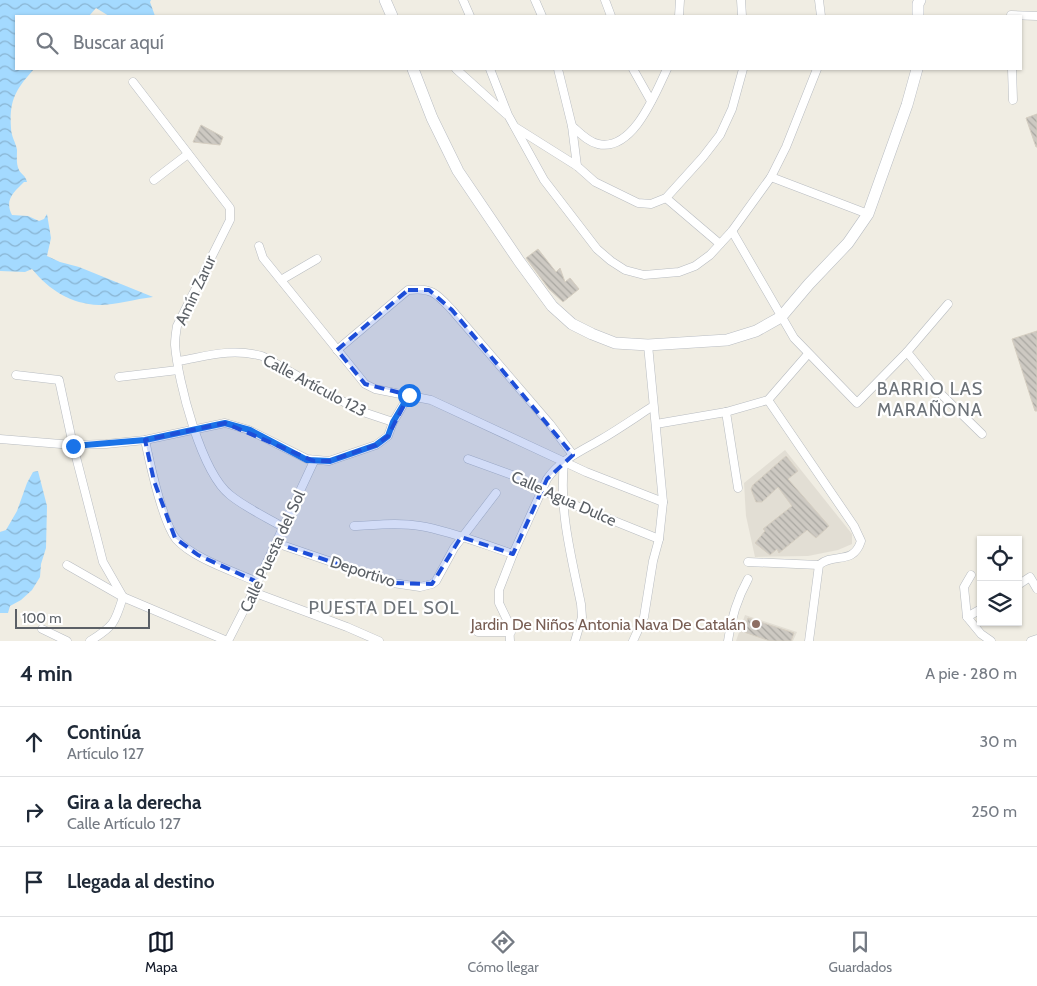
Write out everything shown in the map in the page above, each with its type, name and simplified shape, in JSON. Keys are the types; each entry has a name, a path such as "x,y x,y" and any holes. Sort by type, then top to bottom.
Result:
{"street":[{"path":"463,0 470,15"},
{"path":"535,0 542,15"},
{"path":"605,0 611,15"},
{"path":"679,15 680,0"},
{"path":"742,0 742,15"},
{"path":"819,0 821,15"},
{"path":"918,1 918,15"},
{"path":"1022,15 1037,16"},
{"path":"413,70 432,118 458,171 518,261 552,306 572,324 592,334 615,342 648,345 727,340 756,331 781,317 848,243 868,214 907,105 917,70"},
{"path":"457,70 508,115"},
{"path":"490,70 514,127 550,187 597,249 611,262 625,270 644,275 680,272 695,266 710,255 732,231 771,177 786,147 817,70"},
{"path":"558,70 572,126 577,166"},
{"path":"634,70 651,101"},
{"path":"572,126 596,144 610,145 626,138 641,119 666,70"},
{"path":"514,127 577,166 595,182 638,203 651,204 666,198 704,157 720,134 732,109 743,70"},
{"path":"1012,70 1013,100"},
{"path":"133,82 188,154 154,180"},
{"name":"Amín Zarur","path":"188,154 230,208 231,214 230,220 177,326 175,344 178,370 193,428 219,483 230,495 283,527"},
{"path":"771,177 868,214"},
{"path":"666,198 720,244"},
{"path":"732,231 794,338 857,403 907,352 948,304"},
{"path":"259,246 263,258 365,384 375,389 431,400 564,462 663,502"},
{"path":"281,280 317,259"},
{"path":"336,350 408,290 429,290 437,294 550,424 573,455"},
{"path":"633,641 644,617 653,561 659,539 663,502 648,345"},
{"name":"Calle Artículo 123","path":"178,361 230,352 245,352 262,356 360,411 393,422"},
{"path":"907,352 940,393 982,434"},
{"path":"656,424 726,412 768,400 808,354"},
{"path":"120,376 178,370"},
{"path":"16,375 59,380 73,446 103,562 123,597 115,622 106,631 90,641"},
{"path":"0,439 73,446 145,440 193,428 225,423 250,430 307,460 330,461 376,445 388,436 393,422 409,395"},
{"path":"748,562 818,565 824,560 847,558 858,550 861,541 858,532 768,400"},
{"path":"510,641 510,632 498,596 499,590 512,554 553,470 573,455 602,440 654,406"},
{"path":"726,412 738,488"},
{"path":"145,440 154,480 168,523 176,538 198,555 257,582"},
{"name":"Calle Agua Dulce","path":"468,459 512,475 562,500 659,539"},
{"name":"Calle Puesta del Sol","path":"227,641 253,592 314,461"},
{"path":"564,462 562,500 564,518 582,604 582,618 575,641"},
{"name":"Deportivo","path":"276,543 393,583 420,587 436,581 460,539 496,493"},
{"path":"354,526 399,524 420,526 512,554"},
{"path":"67,565 123,597 227,641"},
{"path":"810,641 818,565"},
{"path":"971,575 964,587 967,618 981,634 991,641"},
{"path":"1022,582 1030,577 1037,589"},
{"path":"728,641 732,617 740,594 748,579"},
{"path":"253,592 347,627 378,641"},
{"path":"967,618 977,612"},
{"path":"42,629 67,641"},
{"path":"478,632 510,632"},
{"path":"1031,641 1037,639"}],"highlighted area":[{"path":"408,290 429,290 452,310 573,455 547,479 513,554 461,537 432,584 393,583 276,543 257,582 198,555 175,538 154,481 145,440 225,423 314,461 329,461 376,445 388,436 409,395 365,384 337,350"}],"shaded area":[{"path":"785,450 852,534 852,544 838,550 808,556 755,557 746,516 744,483"},
{"name":"Jardin De Niños Antonia Nava De Catalán","path":"745,615 797,632 793,641 736,641"}],"water":[{"path":"0,0 151,0 155,15 107,15 96,8 90,15 15,15 15,70 33,70 18,89 11,110 11,131 17,150 17,165 27,182 24,182 14,193 9,205 12,215 28,216 39,221 44,219 47,214 51,238 47,256 153,297 112,304 89,304 70,299 61,294 32,269 25,272 0,271"},
{"path":"38,471 47,506 46,548 41,564 40,577 32,590 21,600 10,606 8,613 0,613 0,532 6,530 17,511 27,483 33,472"}],"building":[{"path":"1037,114 1037,147 1036,147 1026,118"},
{"path":"201,125 223,137 220,145 193,142"},
{"path":"538,249 556,272 560,268 565,282 570,278 579,289 563,302 549,289 526,258"},
{"path":"1037,331 1037,411 1035,411 1012,339"},
{"path":"786,456 798,471 788,479 829,526 816,538 807,530 779,553 777,549 770,555 755,543 765,531 763,529 792,506 778,487 762,502 756,502 751,489 753,485"},
{"name":"Jardin De Niños Antonia Nava De Catalán","path":"748,618 794,633 791,641 770,641 744,632"}],"place":[{"name":"Jardin De Niños Antonia Nava De Catalán","path":"756,624"}],"district":[{"name":"BARRIO LAS MARAÑONA","path":"930,399"},
{"name":"PUESTA DEL SOL","path":"384,608"}],"route":[{"path":"73,446 145,440 193,428 225,423 250,430 307,460 330,461 376,445 388,436 393,422 409,395"}]}
